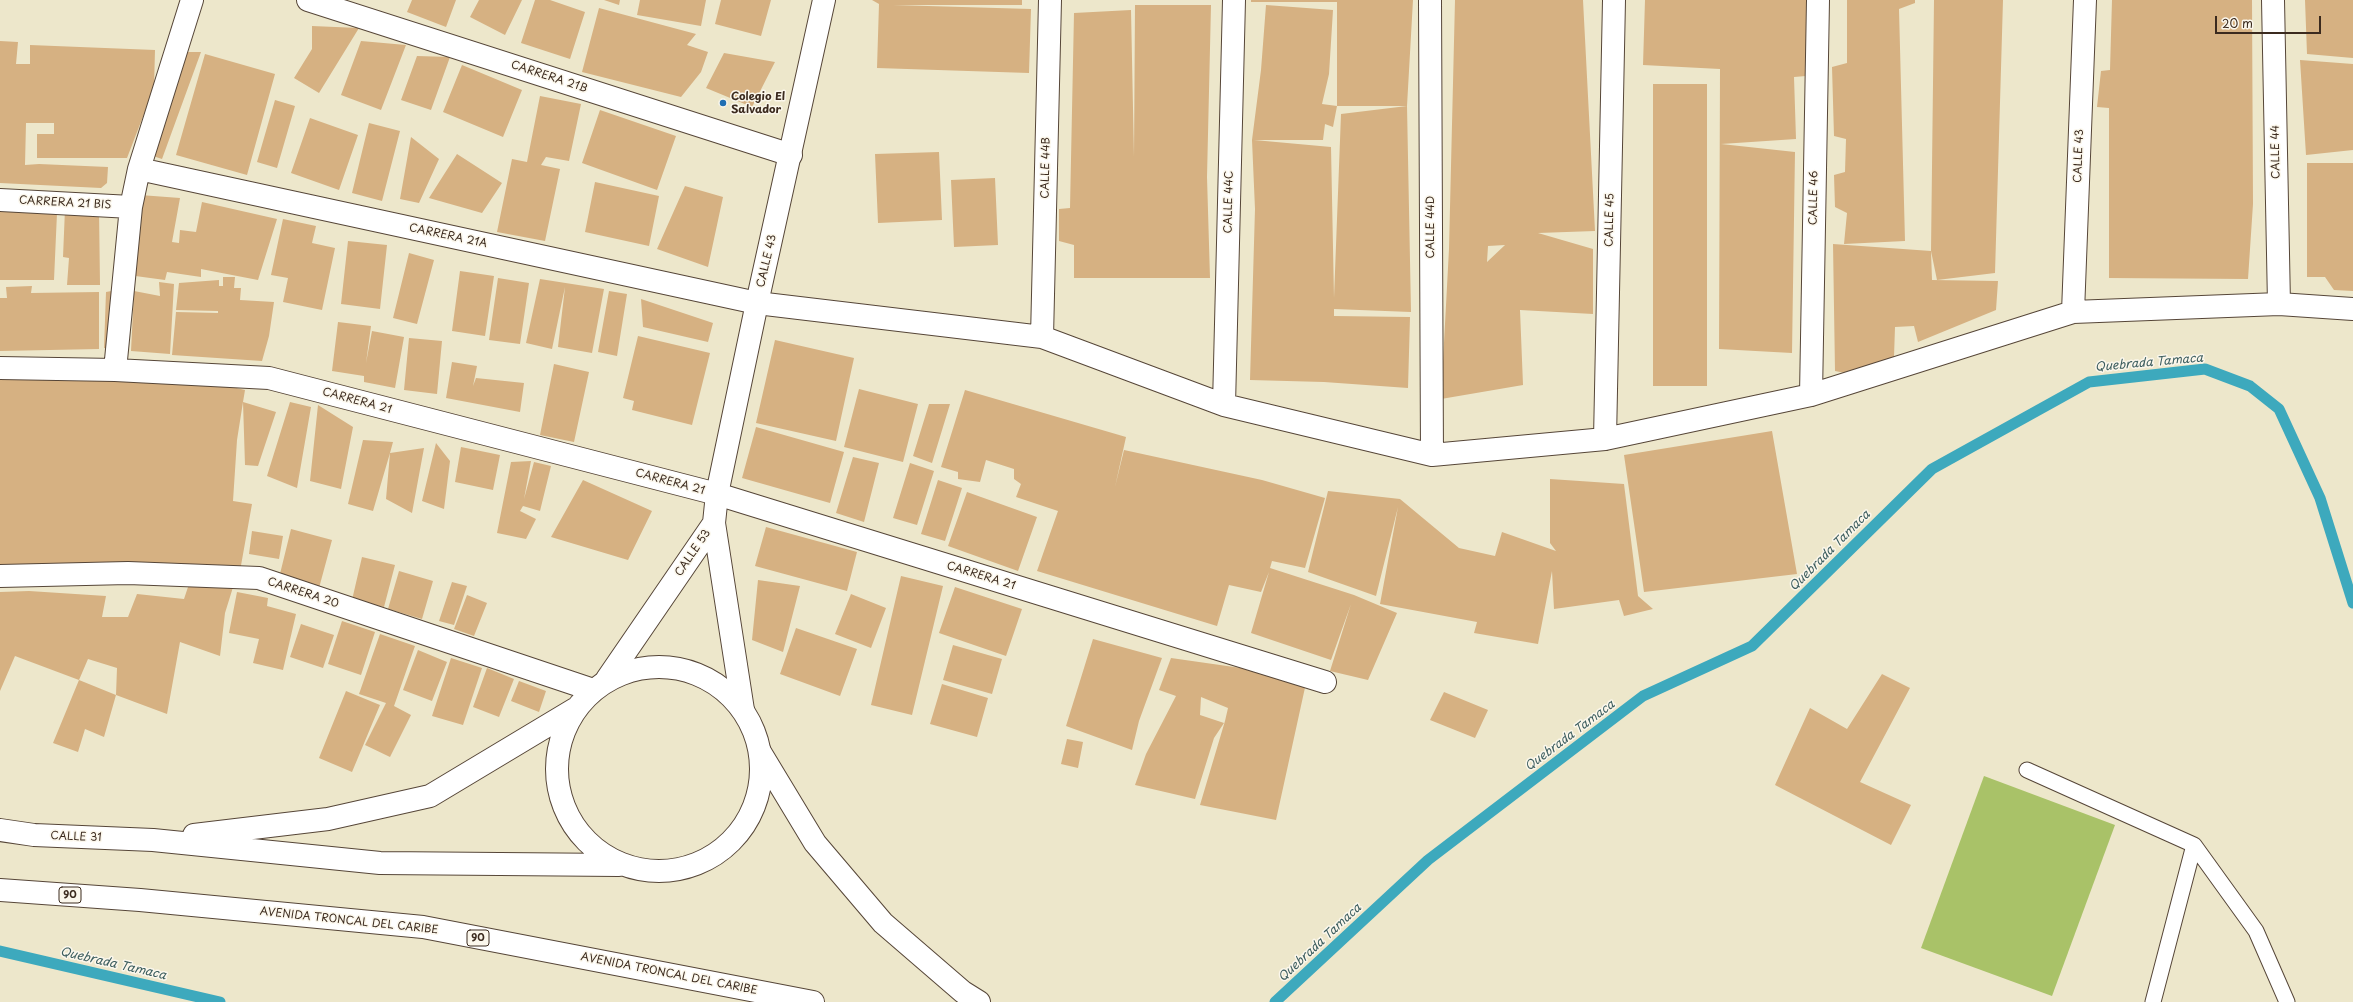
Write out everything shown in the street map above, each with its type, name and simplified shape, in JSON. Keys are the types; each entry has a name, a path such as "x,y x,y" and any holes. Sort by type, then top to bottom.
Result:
{"main road":[{"path":"115,370 131,207 139,169 192,0"},
{"name":"CARRERA 21B","path":"308,0 791,155"},
{"name":"CALLE 43","path":"714,523 717,494 824,0"},
{"name":"CALLE 44B","path":"1042,336 1050,0"},
{"name":"CALLE 44C","path":"1224,405 1234,0"},
{"name":"CALLE 44D","path":"1430,0 1432,455"},
{"name":"CALLE 45","path":"1605,439 1614,0"},
{"name":"CALLE 46","path":"1811,395 1818,0"},
{"name":"CALLE 43","path":"2073,312 2085,0"},
{"name":"CALLE 44","path":"2274,0 2279,304"},
{"name":"CARRERA 21A","path":"139,169 758,303 1042,336 1224,405 1432,455 1605,439 1811,395 2073,312 2279,304 2353,309"},
{"name":"CARRERA 21 BIS","path":"0,200 131,207"},
{"name":"CARRERA 21","path":"0,368 115,370 269,378 717,494 1325,682"},
{"name":"CALLE 53","path":"576,708 600,685 714,523"},
{"name":"CALLE 53","path":"714,523 743,710"},
{"name":"CARRERA 20","path":"0,576 128,573 259,578 600,685"},
{"path":"153,840 380,863 620,866 647,872 674,871 700,864 723,849 742,830 755,806 761,779 760,752 754,730 743,710 723,688 696,672 666,666 635,668 600,685"},
{"path":"153,840 328,819 430,796 576,708"},
{"path":"576,708 561,736 556,767 560,798 573,826 594,850 620,866"},
{"path":"760,752 815,842 883,923 963,992 979,1002"},
{"name":"CALLE 31","path":"0,830 34,835 153,840"},
{"name":"AVENIDA TRONCAL DEL CARIBE","path":"0,890 140,900 423,927 813,1002"}],"lane":[{"path":"2027,770 2194,845 2256,931 2287,1002"},
{"path":"2153,1002 2194,845"}],"green space":[{"path":"1984,776 2115,825 2052,996 1921,948"}],"building":[{"path":"412,0 456,0 446,27 407,12"},
{"path":"479,0 522,0 505,35 470,17"},
{"path":"535,0 550,0 585,12 570,59 521,43"},
{"path":"604,0 620,0 619,5"},
{"path":"640,0 706,0 701,26 637,15"},
{"path":"721,0 771,0 761,36 715,24"},
{"path":"872,0 1022,0 1022,5 893,5 1031,9 1029,73 877,68 879,4"},
{"path":"1251,0 1413,0 1407,106 1337,106 1337,2 1251,2"},
{"path":"1455,0 1583,0 1595,231 1538,233 1593,249 1593,314 1520,310 1523,385 1441,399 1449,249","holes":["1505,245 1487,262 1488,246"]},
{"path":"1645,0 1806,0 1806,76 1794,77 1796,139 1721,144 1795,152 1792,353 1719,349 1720,69 1643,65"},
{"path":"1847,0 1915,0 1915,3 1899,9 1905,241 1844,244 1847,213 1835,207 1834,175 1845,172 1846,139 1834,136 1832,67 1847,63"},
{"path":"1934,0 2003,0 1995,273 1937,280 1931,251"},
{"path":"2112,0 2252,0 2253,204 2248,279 2109,278 2109,108 2097,107 2101,71 2110,70"},
{"path":"2305,0 2353,0 2353,58 2307,54"},
{"path":"1135,5 1211,5 1207,177 1210,278 1074,278 1074,245 1059,241 1059,209 1070,208 1074,13 1131,10 1134,157"},
{"path":"1266,5 1333,10 1329,74 1322,104 1337,106 1333,127 1325,124 1323,140 1254,140 1331,147 1334,298 1341,114 1407,106 1411,312 1334,309 1334,316 1410,317 1408,388 1324,382 1250,380 1255,209 1252,140 1261,70"},
{"path":"599,8 696,34 687,45 708,52 701,72 681,97 582,72"},
{"path":"312,26 359,28 319,93 294,78 312,49"},
{"path":"0,41 18,42 16,64 30,64 30,45 155,50 154,88 127,158 37,158 37,134 54,134 54,123 26,123 25,165 39,164 108,167 107,183 101,188 0,183"},
{"path":"361,41 406,45 381,110 341,95"},
{"path":"184,52 201,52 162,159 147,154"},
{"path":"724,53 775,62 752,107 706,88"},
{"path":"205,54 275,74 247,175 176,155"},
{"path":"417,56 450,57 431,110 401,100"},
{"path":"2300,60 2353,64 2353,150 2306,155"},
{"path":"462,65 522,90 503,137 443,112"},
{"path":"1653,84 1707,84 1707,386 1653,386"},
{"path":"540,96 581,104 569,161 546,157 541,165 560,169 545,241 497,232 512,159 527,162"},
{"path":"275,100 295,106 277,168 257,162"},
{"path":"600,110 676,136 657,190 582,163"},
{"path":"310,118 358,135 339,190 291,173"},
{"path":"369,123 400,131 382,201 352,193"},
{"path":"411,137 439,159 419,203 400,199"},
{"path":"939,152 942,220 878,223 875,154"},
{"path":"457,154 502,183 482,213 429,198"},
{"path":"2307,163 2353,163 2353,291 2334,290 2325,277 2307,277"},
{"path":"995,178 998,245 954,247 951,180"},
{"path":"595,182 659,196 649,246 585,232"},
{"path":"685,186 723,197 708,267 657,249"},
{"path":"140,195 180,198 172,242 179,243 180,230 196,232 202,202 277,219 258,280 201,269 201,277 167,272 165,280 128,275"},
{"path":"65,209 99,209 100,285 67,285 69,258 63,257"},
{"path":"0,211 57,213 54,280 0,280"},
{"path":"283,219 316,226 312,243 335,248 322,310 283,302 288,278 271,275"},
{"path":"348,241 387,245 380,309 341,304"},
{"path":"1833,244 1931,251 1932,280 1998,281 1996,310 1918,342 1914,326 1895,327 1894,357 1850,374 1835,371"},
{"path":"409,253 434,260 417,324 393,318"},
{"path":"460,271 494,276 485,336 452,331"},
{"path":"223,277 235,277 234,288 241,288 240,300 274,302 269,336 262,361 172,355 176,312 218,313 218,311 176,310 179,283 219,280 219,286 223,286"},
{"path":"498,278 529,283 520,344 489,340"},
{"path":"540,279 604,289 592,353 558,347 565,287 552,349 526,343"},
{"path":"159,282 174,284 170,354 131,351 134,291 160,296"},
{"path":"32,286 31,293 99,292 99,349 0,351 0,298 7,298 6,287"},
{"path":"117,290 112,349 104,348 106,292"},
{"path":"609,291 627,294 617,356 598,352"},
{"path":"641,299 713,323 708,342 643,327"},
{"path":"338,322 371,326 366,363 372,331 404,337 395,388 364,382 364,376 332,371"},
{"path":"638,336 710,353 692,425 632,410 634,401 623,398"},
{"path":"409,338 442,341 437,394 404,390"},
{"path":"775,340 854,358 836,441 756,423"},
{"path":"452,362 477,366 473,386 476,378 524,383 520,412 446,398"},
{"path":"554,364 589,372 574,442 540,435"},
{"path":"0,369 207,381 245,390 237,440 233,501 252,504 240,571 0,566"},
{"path":"859,389 918,404 903,462 844,447"},
{"path":"965,390 1126,437 1115,487 1124,450 1262,480 1325,498 1305,568 1272,561 1270,568 1354,595 1397,613 1368,680 1330,671 1351,604 1331,660 1251,633 1269,572 1261,592 1229,585 1217,626 1037,571 1058,511 1016,497 1021,484 1014,479 1014,469 986,460 980,482 958,479 958,472 941,467"},
{"path":"243,402 276,412 258,466 245,465"},
{"path":"290,402 311,407 297,488 267,476"},
{"path":"929,404 950,404 932,463 913,456"},
{"path":"318,405 353,427 341,489 310,481"},
{"path":"756,427 844,452 830,503 742,478"},
{"path":"1772,431 1797,574 1644,592 1624,455"},
{"path":"363,440 393,442 373,511 348,504"},
{"path":"436,443 450,461 444,509 422,501"},
{"path":"461,447 500,455 493,490 455,482"},
{"path":"424,448 412,513 386,499 390,453"},
{"path":"853,457 879,463 864,522 836,513"},
{"path":"531,461 524,499 534,462 551,466 540,511 523,506 520,511 536,519 526,539 497,533 511,462"},
{"path":"910,463 934,471 917,525 893,518"},
{"path":"1550,479 1624,484 1638,596 1653,609 1624,616 1619,600 1554,609 1552,571 1538,644 1474,633 1477,622 1380,604 1398,507 1376,596 1308,572 1328,491 1400,499 1459,548 1495,556 1502,532 1556,551 1550,543"},
{"path":"583,480 652,511 628,560 551,537"},
{"path":"938,480 962,488 945,541 921,534"},
{"path":"967,492 1037,517 1018,571 948,546"},
{"path":"766,527 857,552 847,591 755,566"},
{"path":"291,529 332,540 319,588 279,578"},
{"path":"252,531 283,536 279,559 249,554"},
{"path":"362,557 395,565 384,607 352,600"},
{"path":"399,571 433,581 422,619 388,609"},
{"path":"901,576 943,586 912,715 871,705"},
{"path":"758,580 800,586 783,652 752,640"},
{"path":"190,581 234,584 225,613 220,656 180,642 167,714 116,695 117,668 88,659 79,680 15,656 0,691 0,592 29,591 106,596 102,617 128,617 137,594 184,599"},
{"path":"452,582 467,586 454,625 439,621"},
{"path":"955,587 1022,609 1006,656 939,633"},
{"path":"237,592 268,598 267,606 296,614 283,670 253,663 259,639 229,633"},
{"path":"851,594 886,608 871,648 835,634"},
{"path":"467,595 487,603 474,636 454,629"},
{"path":"342,621 375,632 361,675 328,664"},
{"path":"301,624 334,635 323,668 290,657"},
{"path":"796,628 857,649 840,696 780,674"},
{"path":"380,634 415,646 394,706 411,715 390,757 365,745 386,703 359,694"},
{"path":"1093,639 1162,658 1139,721 1132,750 1066,726"},
{"path":"953,645 1002,659 992,694 943,680"},
{"path":"418,650 447,662 432,701 403,690"},
{"path":"451,658 482,668 463,725 432,716"},
{"path":"1171,658 1241,668 1306,683 1276,820 1200,805 1225,721 1228,708 1201,697 1200,715 1224,723 1214,738 1195,799 1135,785 1146,754 1176,696 1159,690"},
{"path":"487,668 514,679 499,717 473,707"},
{"path":"1882,674 1910,688 1860,782 1911,805 1891,845 1775,785 1810,708 1847,729"},
{"path":"79,680 116,695 104,737 85,729 78,752 53,743"},
{"path":"519,681 546,691 539,712 511,701"},
{"path":"942,684 988,698 977,737 930,724"},
{"path":"346,691 380,705 352,772 319,758"},
{"path":"1444,692 1488,710 1475,738 1430,720"},
{"path":"1067,739 1083,742 1078,768 1061,764"}],"waterway":[{"name":"Quebrada Tamaca","path":"1275,1002 1428,860 1643,696 1752,646 1932,469 2089,382 2205,369 2250,386 2279,409 2320,498 2353,603"},
{"name":"Quebrada Tamaca","path":"0,951 220,1002"}],"place":[{"name":"Colegio El Salvador","path":"723,103"}]}
